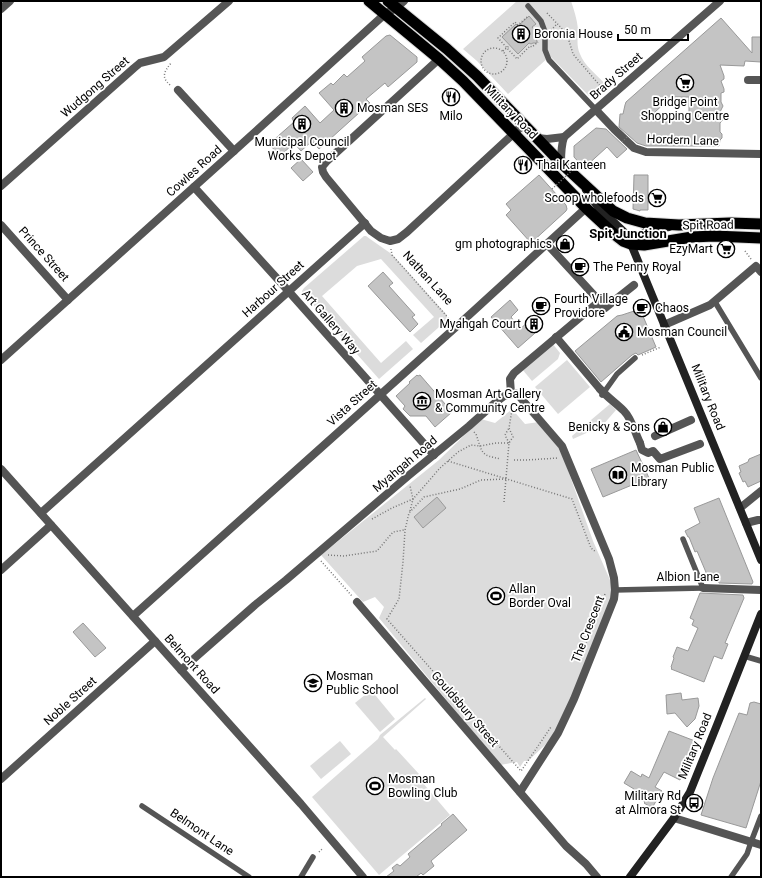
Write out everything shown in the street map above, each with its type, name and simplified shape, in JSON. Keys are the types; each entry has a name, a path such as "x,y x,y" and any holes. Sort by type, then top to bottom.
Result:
{"highway":[{"name":"Military Road","path":"369,1 463,81 586,208 614,234 623,241 631,244"},
{"name":"Military Road","path":"396,3 477,76 583,184 613,211 620,216 634,221"},
{"name":"Spit Road","path":"634,221 679,225 730,223 761,224"},
{"name":"Spit Road","path":"631,244 649,244 692,237 714,236 761,238"}],"main road":[{"name":"Military Road","path":"583,184 598,207 624,232 631,244 761,560"},
{"path":"631,244 638,235 645,232 679,225"},
{"name":"Military Road","path":"630,877 674,818 690,792 761,614"}],"street":[{"path":"1,9 10,1"},
{"name":"Wudgong Street","path":"1,186 140,63 164,57 229,1"},
{"name":"Brady Street","path":"564,137 720,1"},
{"name":"Cowles Road","path":"1,360 396,3"},
{"path":"439,59 330,157 322,167 326,177 371,231 390,242 398,239 524,124"},
{"path":"748,80 761,80"},
{"path":"178,90 234,151"},
{"name":"Hordern Lane","path":"596,110 634,148 646,152 761,154"},
{"path":"537,138 547,139 564,137 560,151 561,163"},
{"name":"Art Gallery Way","path":"194,187 289,291 434,455"},
{"name":"Vista Street","path":"133,616 456,327 586,208"},
{"name":"Harbour Street","path":"41,513 364,223"},
{"name":"Prince Street","path":"1,225 68,300"},
{"path":"547,244 605,308"},
{"path":"664,325 710,305 758,269"},
{"path":"605,308 634,285"},
{"path":"511,394 510,379 514,373 596,304 605,308"},
{"path":"556,337 602,393 628,416 642,450 648,453 653,451 660,458 700,444"},
{"name":"Myahgah Road","path":"181,670 255,605 496,402 504,396 511,394"},
{"name":"The Crescent","path":"511,394 519,396 562,446 609,559 614,578 611,589 614,599 571,706 558,733 520,792"},
{"path":"655,436 691,420"},
{"name":"Belmont Road","path":"1,470 301,804 363,877"},
{"path":"740,508 761,491"},
{"path":"746,523 761,520"},
{"path":"1,570 51,525"},
{"name":"Albion Lane","path":"703,588 761,590"},
{"name":"Gouldsbury Street","path":"357,602 566,846 586,864 597,877"},
{"name":"Noble Street","path":"1,779 155,641"},
{"path":"674,818 761,845"}],"lane":[{"path":"528,6 541,21 545,36 546,50 550,60 596,110"},
{"path":"715,302 761,378"},
{"path":"602,393 617,374 635,358"},
{"path":"682,539 703,588"},
{"name":"Albion Lane","path":"611,589 703,588"},
{"path":"744,656 761,661"},
{"name":"Belmont Lane","path":"142,806 249,877"},
{"path":"731,877 747,854 761,816"},
{"path":"301,877 313,857"}],"path":[{"path":"547,13 567,34 573,54 602,88"},
{"path":"535,14 531,17 529,15 518,25 515,22 498,38 508,47 517,59 530,46 532,47 557,24"},
{"path":"503,52 508,47"},
{"path":"175,48 171,63 164,77 168,84 178,90"},
{"path":"496,48 503,52 506,55 507,63 500,72 492,73 482,65 483,56 488,50 496,48"},
{"path":"622,142 628,136"},
{"path":"552,189 580,163"},
{"name":"Nathan Lane","path":"390,242 392,255 456,327"},
{"path":"745,251 758,269"},
{"path":"635,358 661,347"},
{"path":"509,443 505,435 509,428 514,402"},
{"path":"469,426 476,434 483,453 488,456 501,459"},
{"path":"504,502 509,443 513,437 509,428"},
{"path":"509,443 496,443 480,446 471,445 458,452 440,468 413,499 405,530 399,599 387,619 521,771 553,723"},
{"path":"514,460 567,458"},
{"path":"448,461 572,499 591,548 597,552"},
{"path":"408,476 413,499"},
{"path":"409,513 424,497 460,489 482,480 506,479"},
{"path":"372,519 413,499"},
{"path":"330,551 326,555 344,556 377,551 393,532 405,530"},
{"path":"316,555 357,602"},
{"path":"582,653 611,589"}],"shaded area":[{"path":"517,1 571,1 578,25 579,51 587,66 604,83 589,96 550,56 508,94 477,61 463,49"},
{"path":"364,236 393,255 447,315 447,320 421,343 413,335 434,317 381,259 357,266 322,296 381,363 406,341 413,349 379,379 302,292 304,288"},
{"path":"552,343 560,353 558,359 532,381 522,369"},
{"path":"567,360 590,387 558,414 535,387"},
{"path":"610,404 616,410 602,426 573,439 572,436"},
{"path":"512,409 525,424 539,422 557,445 564,459 593,541 617,596 558,733 528,761 524,761 520,767 517,762 500,765 379,618 384,607 375,597 363,602 321,555 439,460 481,419 495,423"},
{"path":"371,690 395,719 380,732 355,703"},
{"name":"Mosman Bowling Club","path":"425,698 426,699 383,737 419,774 417,776 450,815 379,875 312,797 378,739 380,735"},
{"path":"340,741 351,754 321,779 310,766"}],"building":[{"name":"Boronia House","path":"529,16 536,24 532,27 536,32 537,43 529,43 518,54 502,37 516,24 518,26"},
{"name":"Bridge Point Shopping Centre","path":"721,18 752,53 752,37 761,37 761,62 745,61 744,66 720,65 724,76 724,79 721,81 724,92 721,93 721,102 723,106 720,112 723,119 720,123 722,138 719,146 646,146 637,143 619,127 620,114 623,114 626,102","holes":["671,97 689,97 689,115 654,113"]},
{"path":"390,35 417,57 417,62 388,87 385,83 366,99 370,103 319,149 312,141 301,151 294,143 280,156 269,144 294,122 292,118 305,106 320,123 334,110 319,93 331,83 333,85 344,74 347,77 365,61 362,57 386,36"},
{"path":"596,128 606,129 627,149 617,158 607,147 584,168 574,157 574,146"},
{"path":"301,159 313,172 303,181 291,168"},
{"path":"539,175 566,205 567,209 531,243 506,215 511,210 506,204"},
{"path":"634,175 648,175 648,210 640,211 633,209"},
{"path":"383,272 393,283 389,286 415,315 412,317 418,324 410,332 368,286"},
{"name":"Myahgah Court","path":"510,300 518,310 511,317 520,329 535,316 543,326 518,348 491,317"},
{"name":"Mosman Council","path":"640,309 656,347 638,355 636,353 632,355 601,382 575,351 617,316"},
{"name":"Mosman Art Gallery & Community Centre","path":"417,375 420,375 452,412 435,427 426,416 410,416 403,409 405,406 396,396"},
{"path":"636,450 649,478 603,497 591,469"},
{"path":"761,454 761,481 748,487 745,481 743,482 739,473 741,472 739,466 748,462 749,459"},
{"path":"437,497 446,508 423,528 414,517"},
{"path":"719,498 753,582 752,584 719,583 714,574 708,577 697,551 695,552 685,531 700,523 694,508"},
{"path":"700,593 743,595 744,598 725,643 728,644 722,659 714,656 704,682 671,669 673,657 677,647 688,651 698,628 692,625 694,620 690,618"},
{"path":"83,623 106,648 95,657 73,632"},
{"path":"681,693 682,700 698,698 699,706 695,719 687,727 675,713 667,714 666,695"},
{"path":"754,702 761,704 761,781 746,828 701,815 713,778 739,713 747,715 750,703"},
{"path":"669,731 695,741 680,780 664,772 655,787 662,791 652,808 631,793 634,789 624,783 631,771 641,777 642,774 649,778"},
{"path":"453,814 467,830 431,861 434,866 423,875 421,873 416,877 386,877 394,871 392,868 397,864 400,866 410,857 408,854"}],"place":[{"name":"Boronia House","path":"521,34"},
{"name":"Bridge Point Shopping Centre","path":"685,83"},
{"name":"Milo","path":"451,97"},
{"name":"Mosman SES","path":"344,108"},
{"name":"Municipal Council Works Depot","path":"302,124"},
{"name":"Thai Kanteen","path":"523,165"},
{"name":"Scoop wholefoods","path":"657,198"},
{"name":"gm photographics","path":"565,244"},
{"name":"EzyMart","path":"726,249"},
{"name":"The Penny Royal","path":"580,267"},
{"name":"Fourth Village Providore","path":"541,306"},
{"name":"Chaos","path":"642,308"},
{"name":"Myahgah Court","path":"534,324"},
{"name":"Mosman Council","path":"624,332"},
{"name":"Mosman Art Gallery & Community Centre","path":"422,401"},
{"name":"Benicky & Sons","path":"663,427"},
{"name":"Mosman Public Library","path":"618,475"},
{"name":"Allan Border Oval","path":"496,596"},
{"name":"Mosman Public School","path":"313,683"},
{"name":"Mosman Bowling Club","path":"375,786"},
{"name":"Military Rd at Almora St","path":"694,803"}],"district":[{"name":"Spit Junction","path":"628,233"}]}
